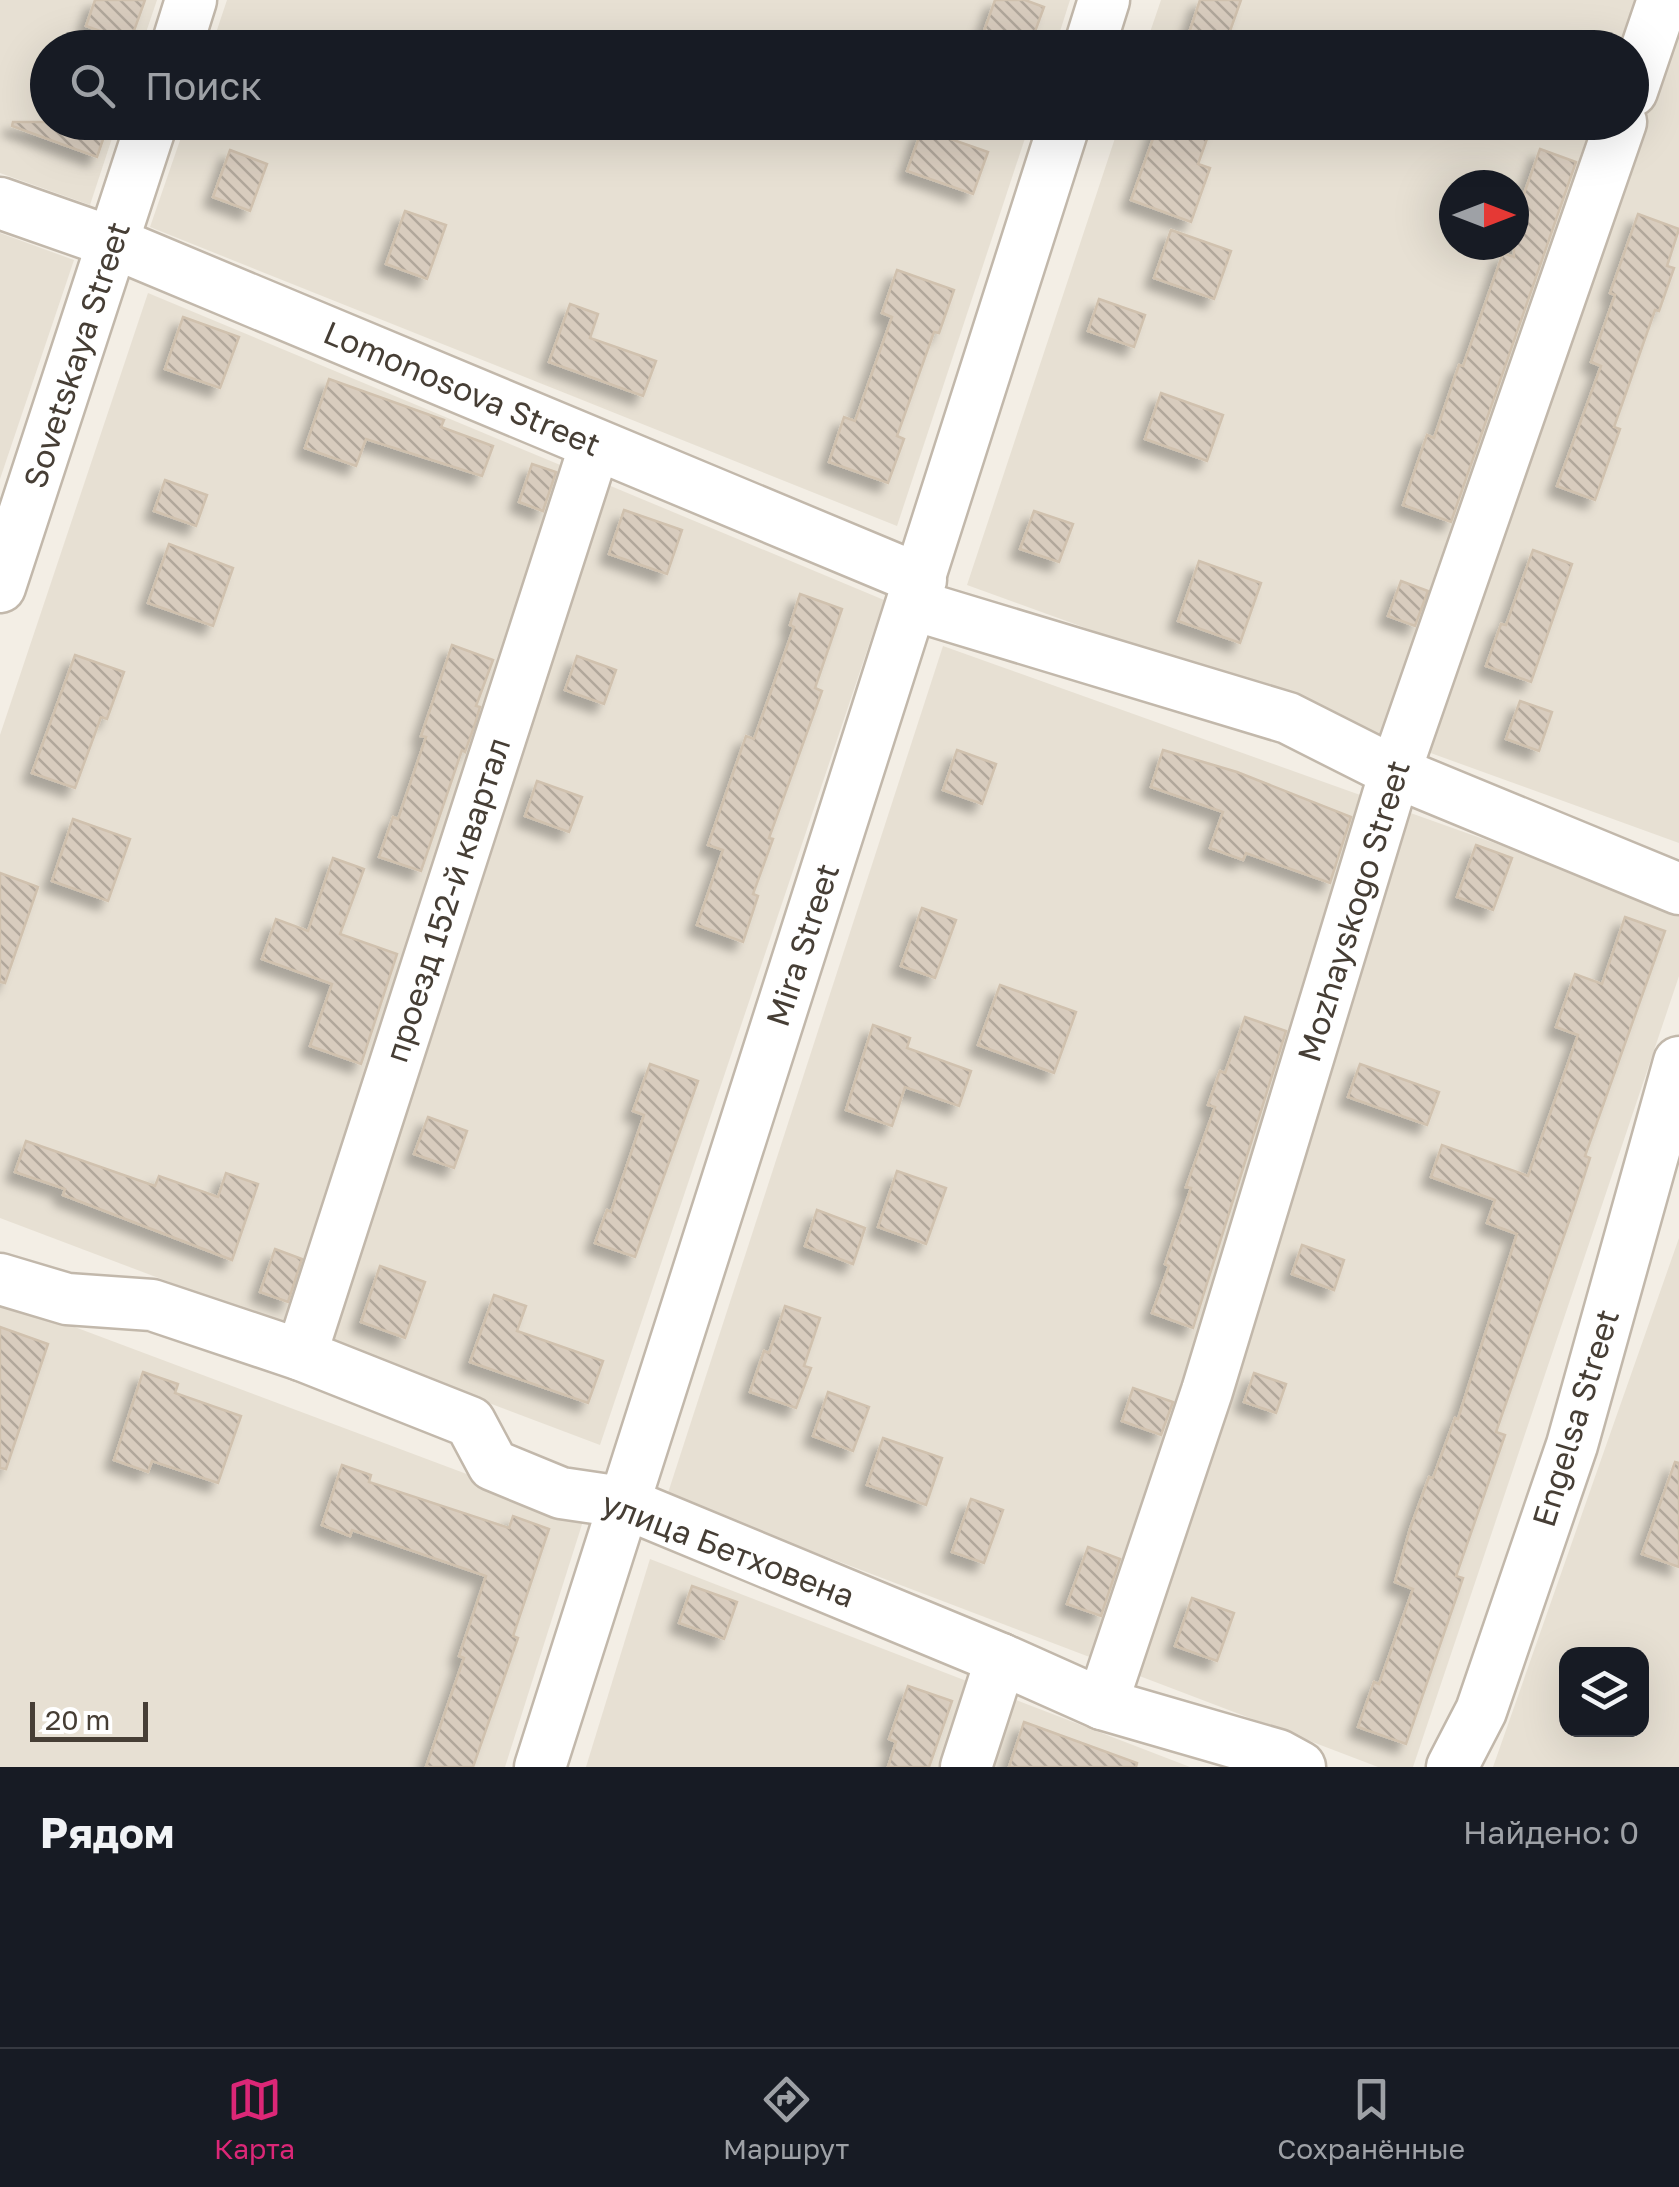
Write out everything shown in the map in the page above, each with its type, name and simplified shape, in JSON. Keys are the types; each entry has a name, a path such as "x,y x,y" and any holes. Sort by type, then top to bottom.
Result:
{"street":[{"path":"182,30 191,0"},
{"path":"1095,30 1104,0"},
{"path":"1649,41 1663,0"},
{"name":"Sovetskaya Street","path":"0,586 146,140"},
{"name":"Mira Street","path":"540,1767 1059,140"},
{"name":"Mozhayskogo Street","path":"1102,1704 1207,1391 1395,772 1614,140"},
{"name":"Lomonosova Street","path":"0,203 114,244 595,444 917,593 1288,718 1395,772 1679,888"},
{"name":"проезд 152-й квартал","path":"302,1354 595,444"},
{"name":"Engelsa Street","path":"1452,1767 1481,1711 1572,1445 1679,1062"},
{"name":"улица Бетховена","path":"0,1279 68,1299 152,1305 302,1354 470,1422 493,1465 561,1492 622,1502 1102,1704 1278,1755 1300,1767"},
{"path":"966,1767 1001,1659"}],"shaded area":[{"path":"0,0 157,0 147,30 30,30 30,140 111,140 90,205 0,173"},
{"path":"227,0 1070,0 1060,30 217,30"},
{"path":"1161,0 1679,0 1679,843 967,585 1114,140 1649,140 1649,30 1151,30"},
{"path":"180,140 1024,140 897,526 150,227"},
{"path":"0,233 74,260 0,479"},
{"path":"148,293 884,600 600,1445 0,1218 0,735"},
{"path":"943,646 1679,909 1679,976 1413,1767 1378,1767 667,1496"},
{"path":"1679,1238 1679,1767 1493,1767"},
{"path":"0,1299 584,1518 505,1767 0,1767"},
{"path":"650,1559 1190,1767 586,1767"}],"building":[{"path":"95,0 145,0 134,30 97,30 86,26"},
{"path":"995,0 1025,0 1044,7 1036,30 984,30"},
{"path":"1200,0 1241,0 1230,30 1190,30"},
{"path":"13,122 30,122 30,133 12,126"},
{"path":"50,140 103,140 97,157"},
{"path":"918,140 954,140 988,152 973,194 907,171"},
{"path":"1153,140 1207,140 1198,164 1210,168 1191,222 1131,200"},
{"path":"1540,149 1576,162 1451,522 1403,505 1427,435 1434,438 1459,365 1463,366 1501,260 1529,260 1529,180"},
{"path":"230,150 267,164 250,211 213,197"},
{"path":"405,211 446,225 427,279 386,264"},
{"path":"1638,214 1679,229 1667,266 1674,268 1614,427 1620,429 1595,500 1557,486 1601,366 1591,362"},
{"path":"1171,230 1231,251 1214,299 1154,278"},
{"path":"897,270 954,290 939,333 934,332 897,436 904,439 888,483 829,462 844,417 855,421 892,317 882,313"},
{"path":"1099,299 1145,315 1134,347 1088,331"},
{"path":"570,304 598,314 590,338 656,361 643,396 549,362"},
{"path":"183,317 239,337 220,388 165,369"},
{"path":"329,379 444,420 441,427 493,446 482,476 366,439 356,466 305,448"},
{"path":"1161,393 1223,415 1207,461 1145,439"},
{"path":"532,464 556,472 543,511 519,502"},
{"path":"165,480 207,495 196,526 154,511"},
{"path":"624,510 682,530 667,574 609,554"},
{"path":"1034,511 1073,524 1059,562 1020,549"},
{"path":"169,544 233,568 213,626 148,603"},
{"path":"1533,550 1572,564 1531,682 1486,666 1501,624 1506,625"},
{"path":"1199,561 1261,583 1240,643 1178,621"},
{"path":"1401,581 1428,591 1415,626 1388,616"},
{"path":"800,594 842,609 815,688 822,691 769,838 773,839 753,894 758,896 743,942 697,925 723,850 708,845 746,736 754,739 794,627 790,625"},
{"path":"452,645 493,660 476,706 480,707 475,724 465,752 462,750 421,871 379,857 393,817 398,819"},
{"path":"75,655 124,672 107,719 101,717 75,788 32,773"},
{"path":"577,656 616,670 604,704 565,690"},
{"path":"1520,701 1552,712 1539,751 1506,739"},
{"path":"957,750 996,764 982,804 943,790"},
{"path":"1163,750 1237,772 1351,817 1330,883 1246,853 1243,860 1210,848 1223,812 1151,787"},
{"path":"537,781 582,797 569,832 525,816"},
{"path":"73,819 130,839 108,901 52,881"},
{"path":"1476,845 1512,858 1493,910 1457,897"},
{"path":"333,858 364,869 340,934 397,954 361,1064 310,1046 332,984 262,959 276,919 308,931"},
{"path":"0,873 38,887 5,983 0,982"},
{"path":"922,908 956,920 935,978 901,966"},
{"path":"1625,917 1665,931 1585,1156 1590,1158 1496,1432 1505,1435 1456,1576 1463,1578 1406,1744 1358,1727 1374,1682 1379,1684 1413,1589 1395,1582 1410,1529 1429,1477 1433,1478 1455,1418 1458,1419 1517,1234 1487,1223 1495,1200 1431,1177 1442,1145 1528,1176 1578,1035 1556,1027 1575,974 1602,984"},
{"path":"1000,985 1076,1012 1054,1073 978,1045"},
{"path":"1245,1017 1286,1031 1193,1328 1152,1313 1191,1188 1186,1187 1215,1107 1208,1105 1220,1071 1225,1073"},
{"path":"873,1025 910,1038 907,1048 971,1071 959,1106 905,1087 892,1126 846,1110"},
{"path":"650,1064 698,1081 635,1257 595,1243 607,1210 611,1212 644,1115 633,1111"},
{"path":"1360,1064 1439,1092 1427,1125 1348,1097"},
{"path":"428,1117 467,1131 454,1168 414,1154"},
{"path":"26,1141 155,1186 159,1176 218,1197 226,1173 258,1184 232,1260 63,1195 65,1189 15,1172"},
{"path":"897,1171 946,1188 926,1244 878,1227"},
{"path":"817,1210 865,1228 853,1264 805,1246"},
{"path":"1302,1245 1344,1260 1334,1290 1292,1274"},
{"path":"275,1249 302,1259 288,1302 260,1292"},
{"path":"380,1266 425,1282 405,1338 361,1322"},
{"path":"494,1295 526,1306 517,1331 603,1361 588,1403 470,1362"},
{"path":"785,1306 820,1318 804,1366 811,1368 796,1408 750,1392"},
{"path":"0,1327 48,1344 6,1469 0,1468"},
{"path":"143,1372 178,1384 175,1393 241,1416 218,1483 152,1461 148,1472 114,1460"},
{"path":"1254,1373 1286,1384 1276,1413 1244,1402"},
{"path":"1133,1388 1173,1402 1161,1435 1122,1421"},
{"path":"828,1392 869,1407 853,1451 813,1436"},
{"path":"883,1438 942,1458 926,1505 867,1485"},
{"path":"1675,1462 1679,1463 1679,1567 1642,1554"},
{"path":"342,1465 371,1475 369,1482 509,1528 513,1516 549,1529 513,1636 518,1638 473,1767 426,1767 464,1658 459,1656 486,1576 352,1530 350,1536 322,1525"},
{"path":"971,1499 1003,1510 984,1563 952,1552"},
{"path":"1088,1547 1120,1559 1101,1616 1067,1604"},
{"path":"692,1586 737,1602 724,1639 679,1623"},
{"path":"1192,1598 1234,1613 1217,1661 1175,1646"},
{"path":"908,1686 952,1701 929,1767 888,1767 896,1742 889,1739"},
{"path":"1024,1722 1137,1763 1136,1767 1009,1767"}]}
